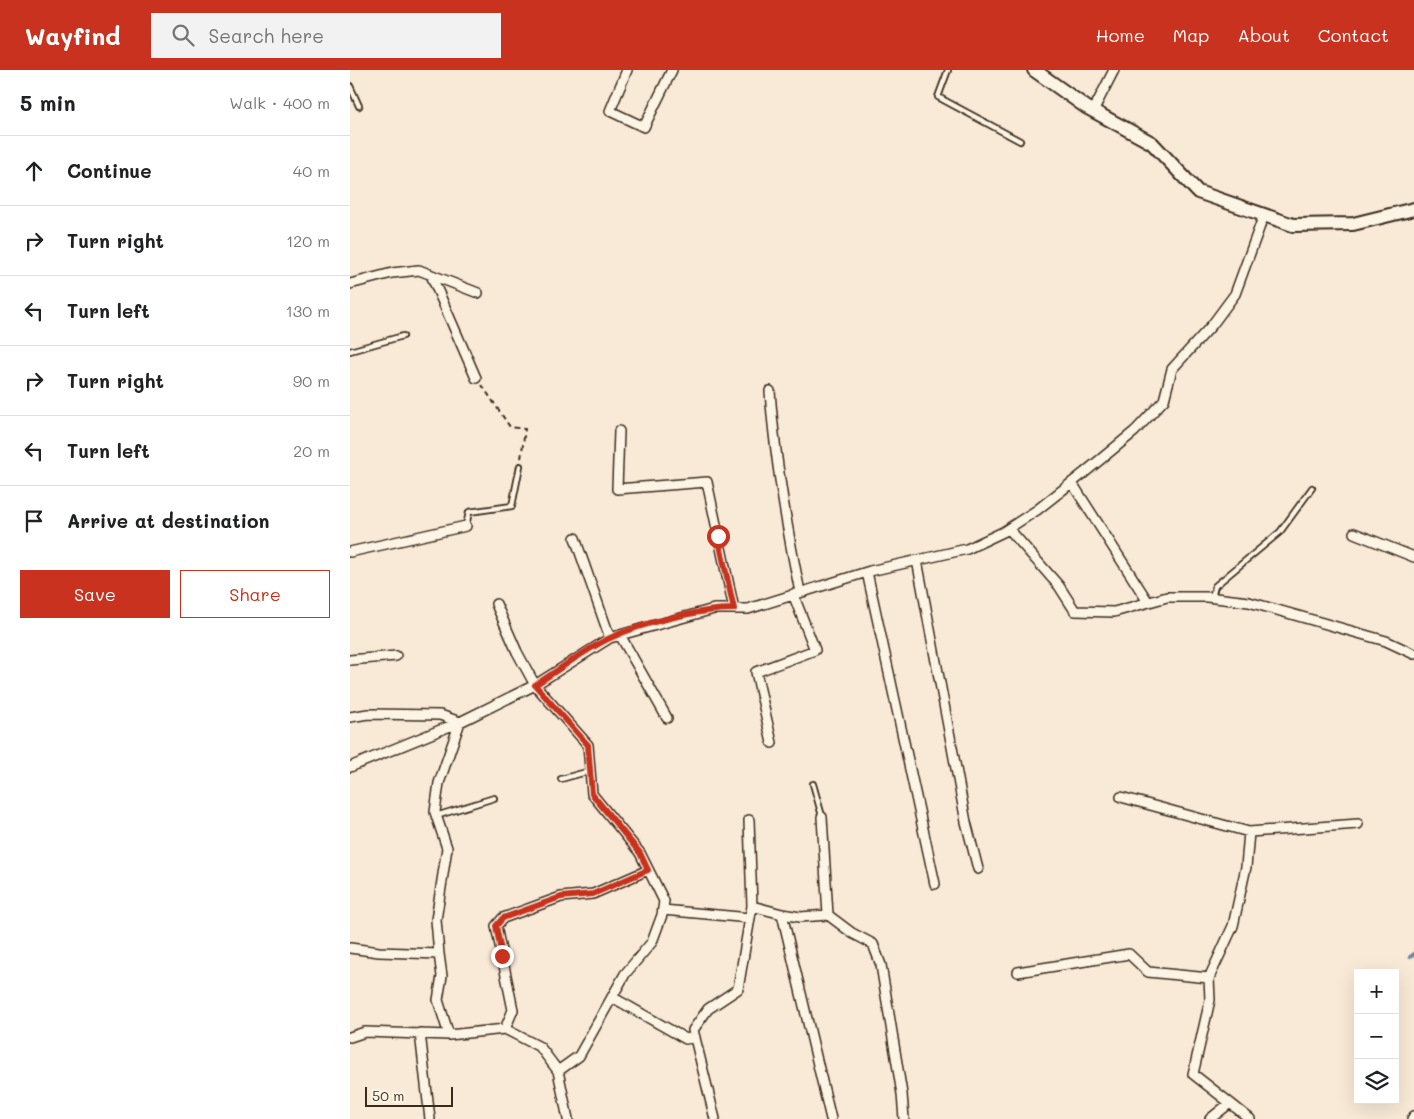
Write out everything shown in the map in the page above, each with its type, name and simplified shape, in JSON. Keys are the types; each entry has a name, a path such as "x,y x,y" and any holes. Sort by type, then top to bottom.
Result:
{"street":[{"path":"627,70 610,111 644,127 672,70"},
{"path":"1034,70 1093,110 1152,143 1198,192 1293,225 1353,224 1414,209"},
{"path":"1093,110 1114,70"},
{"path":"350,767 460,722 535,685 610,638 714,609 748,608 867,572 967,549 1008,529 1072,483 1135,431 1164,400 1172,369 1212,325 1235,294 1264,215"},
{"path":"350,284 392,273 419,270 478,293"},
{"path":"431,275 476,378"},
{"path":"770,391 774,448 797,593 816,650 756,672 772,743"},
{"path":"619,431 616,489 707,482 734,609"},
{"path":"1072,483 1148,602"},
{"path":"350,552 466,526"},
{"path":"1008,529 1054,579 1075,611 1114,612 1167,597 1212,597 1249,602 1386,641 1414,654"},
{"path":"1354,533 1414,557"},
{"path":"575,538 610,638"},
{"path":"917,560 966,822 978,869"},
{"path":"867,572 935,884"},
{"path":"496,604 517,652 535,685 588,745 592,794 640,853 664,901 663,910 652,942 625,974 579,1056 558,1071"},
{"path":"620,635 667,718"},
{"path":"350,660 396,656"},
{"path":"350,716 368,714 440,715 460,722"},
{"path":"449,1035 438,1000 442,976 436,920 447,848 434,812 440,783 460,722"},
{"path":"1121,798 1249,832 1358,824"},
{"path":"822,817 828,915"},
{"path":"715,1119 694,1037 694,1030 708,1008 738,989 752,906 749,820"},
{"path":"1249,832 1246,867 1233,926 1209,978 1210,1000 1193,1074 1250,1119"},
{"path":"505,1029 513,1010 496,926 503,918 561,897 593,894 648,870"},
{"path":"752,906 800,917 828,915 852,933 873,944 881,965 902,1094 904,1119"},
{"path":"663,910 750,918"},
{"path":"782,914 831,1119"},
{"path":"350,948 379,952 439,954"},
{"path":"1018,972 1129,954 1148,972 1209,978"},
{"path":"612,997 686,1039 694,1037"},
{"path":"350,1037 365,1032 449,1035 505,1029 540,1047 558,1071 568,1119"},
{"path":"420,1033 430,1119"},
{"path":"1210,1119 1230,1103"}],"lane":[{"path":"948,70 938,97 1020,141"},
{"path":"350,86 359,106"},
{"path":"350,351 403,336"},
{"path":"466,526 469,512 512,506 520,466"},
{"path":"1212,597 1214,586 1280,532 1312,488"},
{"path":"561,779 590,771"},
{"path":"813,784 822,817"},
{"path":"436,816 494,798"}],"path":[{"path":"476,378 510,427 525,429 520,466"}],"waterway":[{"path":"1410,957 1414,954"}],"route":[{"path":"502,956 496,926 503,918 561,897 593,894 648,870 640,853 592,794 588,745 545,699 535,685 610,638 651,624 714,609 734,609 718,536"}]}
